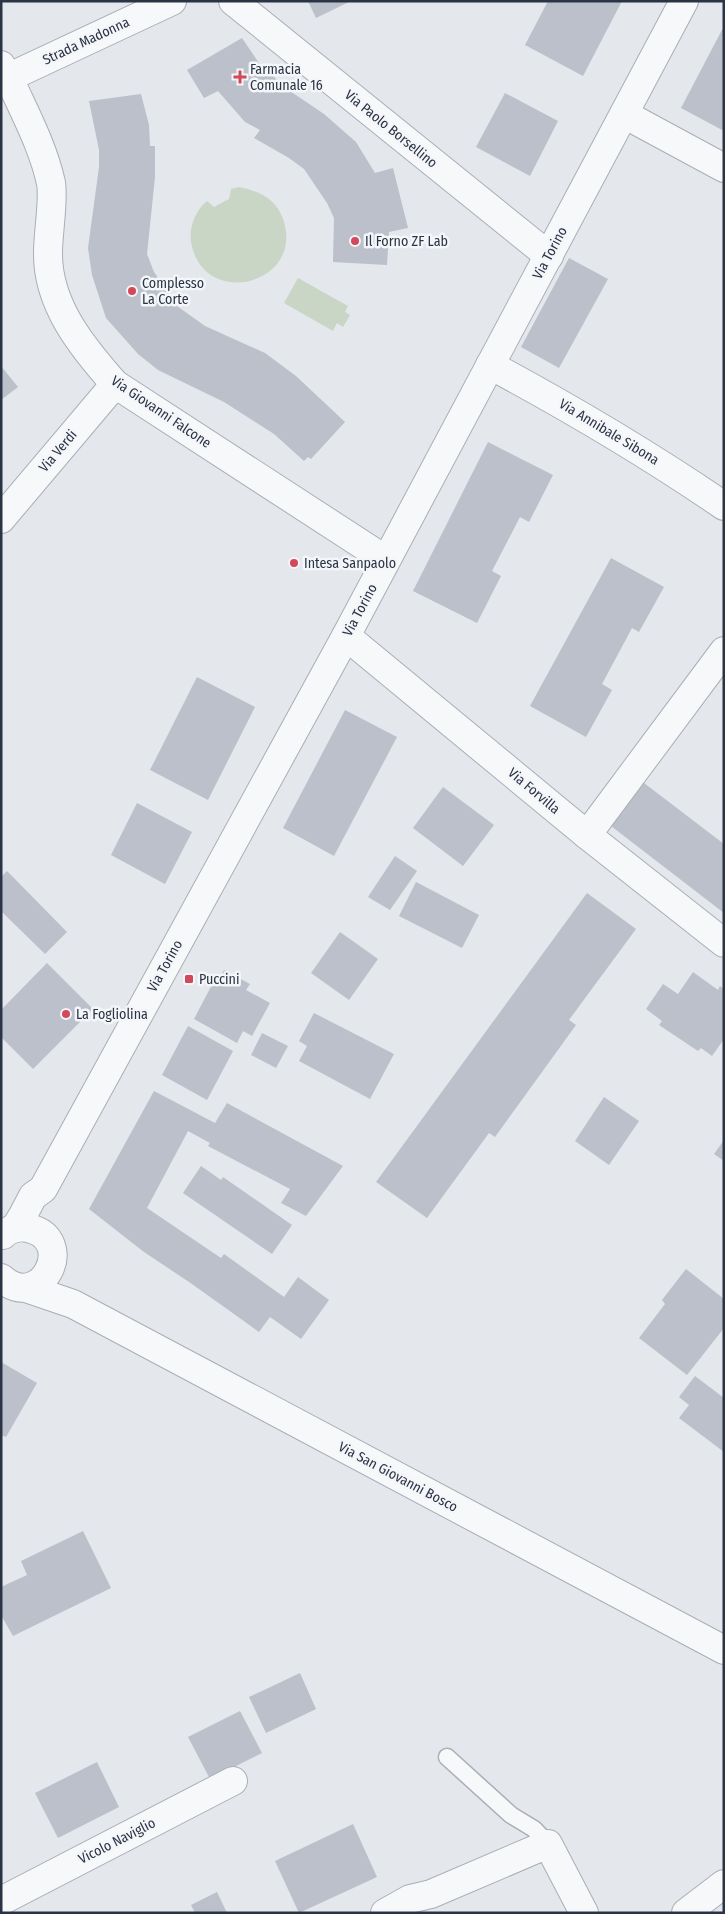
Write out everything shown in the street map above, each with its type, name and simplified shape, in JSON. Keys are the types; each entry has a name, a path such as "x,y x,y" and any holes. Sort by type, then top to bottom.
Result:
{"street":[{"name":"Strada Madonna","path":"4,75 172,1"},
{"name":"Via Paolo Borsellino","path":"233,1 549,256"},
{"name":"Via Torino","path":"8,1232 33,1196 42,1189 346,636 684,1"},
{"name":"Via Giovanni Falcone","path":"4,75 45,158 52,186 47,254 51,281 58,303 68,324 90,356 115,384 386,560"},
{"path":"624,114 724,168"},
{"name":"Via Annibale Sibona","path":"490,364 552,398 664,465 724,506"},
{"name":"Via Verdi","path":"1,518 115,384"},
{"name":"Via Forvilla","path":"346,636 587,835 724,943"},
{"path":"587,835 724,651"},
{"path":"14,1283 36,1285 44,1279 50,1270 51,1251 42,1189"},
{"path":"8,1232 24,1227 34,1229 42,1234 73,1304"},
{"name":"Via San Giovanni Bosco","path":"14,1283 73,1304 724,1650"},
{"name":"Vicolo Naviglio","path":"1,1901 233,1781"},
{"path":"385,1913 410,1899 431,1894 548,1844 584,1913"},
{"path":"686,1913 724,1884"}],"lane":[{"path":"447,1757 511,1815 534,1829 548,1844"}],"green space":[{"path":"239,187 266,197 276,206 283,219 286,241 280,260 267,273 250,281 231,282 214,277 199,263 191,242 191,231 196,214 207,201 214,207 229,199 231,189"},
{"path":"298,278 348,306 345,312 350,315 343,327 337,323 333,331 284,303"}],"building":[{"path":"308,1 351,1 316,18"},
{"path":"548,1 622,1 583,76 525,45"},
{"path":"724,26 724,131 681,108"},
{"path":"242,38 259,63 287,89 324,114 356,142 375,173 393,168 408,228 389,232 387,265 333,262 334,218 327,203 304,169 254,138 260,130 245,122 218,91 204,98 187,70"},
{"path":"505,93 558,121 530,176 476,147"},
{"name":"Complesso La Corte","path":"141,94 149,125 150,146 155,146 155,177 147,254 154,272 177,306 205,326 265,353 296,376 345,422 311,459 308,457 304,461 274,434 224,402 158,370 138,354 106,318 92,275 88,248 99,167 99,150 89,101"},
{"path":"569,258 608,279 559,368 521,347"},
{"path":"1,366 18,387 1,400"},
{"path":"488,442 553,475 529,522 520,517 492,571 501,576 477,623 413,591"},
{"path":"611,558 664,587 639,632 632,628 602,684 612,690 586,737 530,706"},
{"path":"197,677 255,707 208,800 150,770"},
{"path":"345,710 397,737 334,856 283,828"},
{"path":"644,783 724,844 724,913 611,826"},
{"path":"443,787 494,825 463,866 413,828"},
{"path":"137,803 192,832 165,884 111,855"},
{"path":"395,856 417,871 390,910 368,897"},
{"path":"7,871 67,932 45,954 1,911 1,877"},
{"path":"416,882 479,915 462,948 399,916"},
{"path":"587,893 636,929 569,1020 576,1025 495,1137 489,1133 427,1218 376,1182"},
{"path":"340,932 378,959 349,1000 311,973"},
{"path":"47,963 93,1009 33,1069 1,1037 1,1010"},
{"path":"224,970 250,984 246,990 270,1003 252,1036 243,1031 237,1043 194,1019 216,977 219,979"},
{"path":"693,972 718,990 720,986 724,989 724,1039 712,1056 701,1048 698,1051 659,1025 662,1021 646,1009 663,984 678,994"},
{"path":"314,1013 394,1054 370,1099 299,1061 307,1046 299,1041"},
{"path":"188,1026 233,1051 207,1100 162,1075"},
{"path":"262,1033 288,1046 276,1068 251,1055"},
{"path":"154,1091 215,1123 227,1103 343,1166 306,1216 281,1203 290,1189 208,1146 210,1143 188,1131 147,1208 221,1258 224,1254 284,1297 298,1277 329,1300 301,1339 270,1317 259,1332 144,1252 89,1209"},
{"path":"604,1097 639,1121 609,1165 575,1141"},
{"path":"724,1140 724,1161 714,1154"},
{"path":"201,1166 221,1180 223,1177 292,1225 272,1254 183,1193"},
{"path":"686,1269 724,1299 724,1328 687,1375 639,1338 665,1304 662,1300"},
{"path":"1,1362 37,1383 6,1437 1,1435"},
{"path":"695,1376 724,1398 724,1452 679,1418 689,1405 679,1397"},
{"path":"83,1531 111,1588 13,1636 1,1615 1,1587 27,1575 21,1561"},
{"path":"300,1673 316,1709 266,1733 249,1697"},
{"path":"240,1711 262,1753 210,1779 188,1737"},
{"path":"97,1762 119,1807 58,1838 35,1793"},
{"path":"353,1824 377,1877 299,1913 275,1861"},
{"path":"217,1892 227,1913 195,1913 191,1905"}],"place":[{"name":"Farmacia Comunale 16","path":"240,77"},
{"name":"Il Forno ZF Lab","path":"355,241"},
{"name":"Complesso La Corte","path":"132,291"},
{"name":"Intesa Sanpaolo","path":"294,563"},
{"name":"Puccini","path":"189,979"},
{"name":"La Fogliolina","path":"66,1014"}]}
